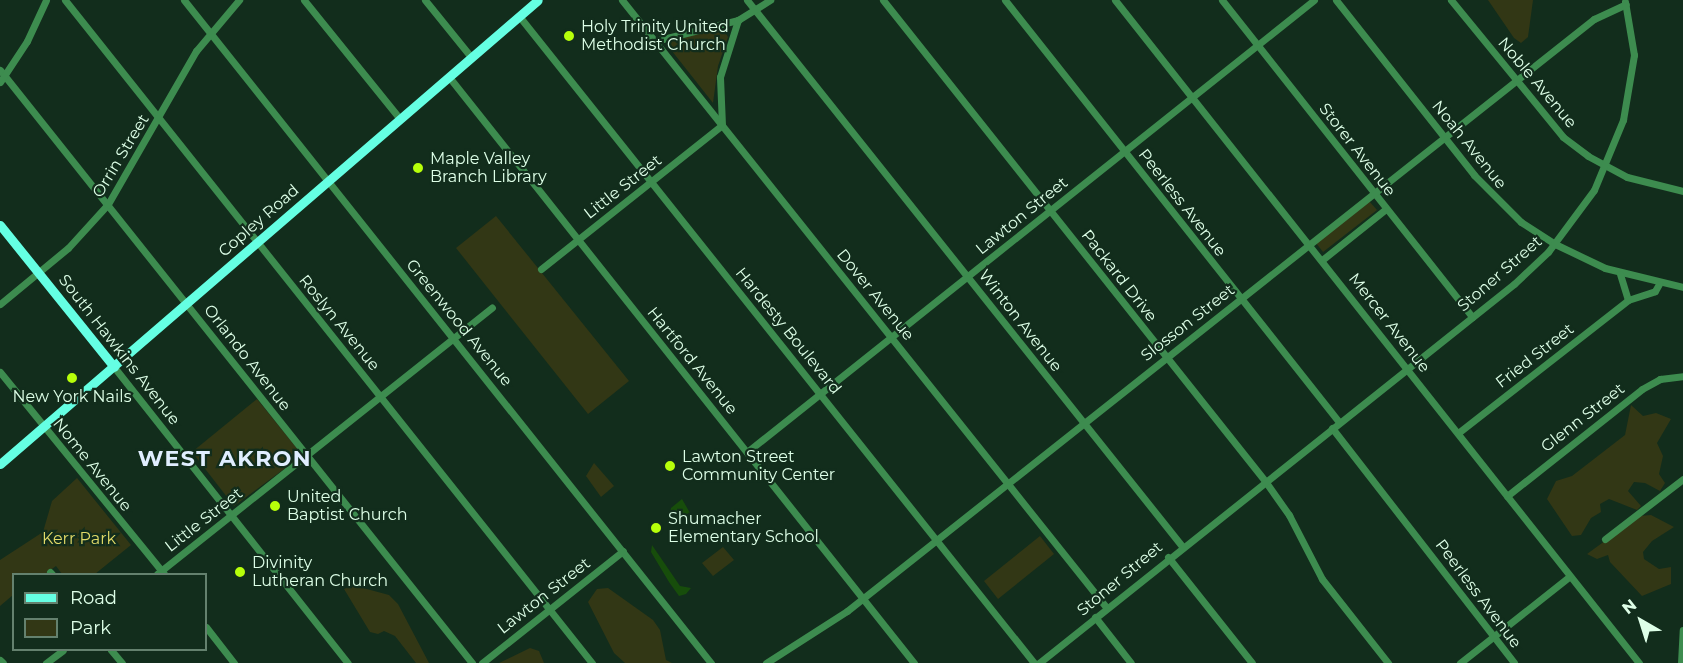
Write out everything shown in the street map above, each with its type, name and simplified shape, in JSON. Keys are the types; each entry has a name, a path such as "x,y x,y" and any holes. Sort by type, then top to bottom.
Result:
{"main road":[{"name":"Copley Road","path":"0,464 538,0"},
{"name":"South Hawkins Avenue","path":"0,225 114,367"}],"street":[{"path":"2,76 46,0"},
{"name":"Roslyn Avenue","path":"65,0 592,663"},
{"name":"Greenwood Avenue","path":"184,0 711,663"},
{"name":"Orrin Street","path":"0,303 39,273 108,204 210,32 238,0"},
{"path":"304,0 400,119"},
{"path":"425,0 471,57"},
{"name":"Dover Avenue","path":"622,0 1106,607"},
{"name":"Winton Avenue","path":"747,0 1182,546"},
{"path":"655,40 738,20 770,0"},
{"name":"Packard Drive","path":"882,0 1265,481 1289,515 1322,579 1388,663"},
{"name":"Peerless Avenue","path":"1005,0 1339,422"},
{"name":"Mercer Avenue","path":"1115,0 1639,663"},
{"name":"Storer Avenue","path":"1222,0 1472,317"},
{"name":"Lawton Street","path":"747,452 1314,0"},
{"name":"Noah Avenue","path":"1336,0 1444,137 1505,208 1555,244 1620,274 1659,284 1683,287"},
{"name":"Noble Avenue","path":"1451,0 1563,137 1606,167 1643,183 1683,191"},
{"name":"Slosson Street","path":"766,663 863,598 1594,19 1625,2"},
{"name":"Stoner Street","path":"1036,663 1533,268 1555,244 1586,204 1606,167 1623,120 1632,75 1633,30 1625,2"},
{"name":"Hardesty Boulevard","path":"519,16 1036,663"},
{"path":"723,125 720,77 738,20"},
{"name":"Orlando Avenue","path":"2,76 108,204 472,663"},
{"name":"Hartford Avenue","path":"449,77 914,663"},
{"name":"Little Street","path":"541,269 723,125"},
{"path":"1322,260 1386,209"},
{"path":"1620,274 1628,300"},
{"name":"Fried Street","path":"1458,433 1628,300 1654,291 1659,284"},
{"name":"Little Street","path":"162,573 492,308"},
{"name":"South Hawkins Avenue","path":"114,367 348,663"},
{"name":"Nome Avenue","path":"0,372 160,573"},
{"name":"Glenn Street","path":"1507,496 1642,389 1660,379 1683,376"},
{"name":"Peerless Avenue","path":"1332,428 1495,635 1514,663"},
{"path":"1605,539 1683,479"},
{"name":"Lawton Street","path":"482,663 623,551"},
{"path":"1168,557 1252,663"},
{"path":"1460,663 1569,577"},
{"path":"1095,617 1131,663"},
{"path":"207,628 234,663"},
{"path":"1681,663 1683,630"},
{"path":"46,663 62,651"},
{"path":"112,651 122,663"}],"green space":[{"path":"1488,0 1533,0 1528,37 1521,43 1514,38"},
{"path":"716,28 723,29 728,37 718,66 713,103 668,46 672,41"},
{"path":"1369,201 1377,210 1323,252 1316,243"},
{"path":"496,216 629,381 588,414 456,248"},
{"path":"257,399 300,452 299,458 234,506 192,452"},
{"path":"1631,405 1643,416 1656,413 1671,419 1657,443 1663,456 1659,474 1665,483 1660,491 1645,483 1634,482 1628,491 1641,506 1637,510 1609,499 1600,504 1601,512 1591,518 1581,535 1572,536 1547,499 1556,481 1572,476 1625,435"},
{"path":"594,463 614,486 601,497 586,476"},
{"name":"Kerr Park","path":"77,478 131,545 96,573 61,573 56,566 46,573 12,573 12,596 0,606 0,560 43,532 52,501"},
{"path":"1651,515 1674,527 1652,541 1643,552 1644,559 1659,569 1671,567 1671,584 1642,596 1610,562 1608,555 1597,559 1587,554 1639,516"},
{"path":"1040,536 1054,554 998,599 984,581"},
{"path":"723,547 734,560 713,576 702,563"},
{"path":"352,585 389,595 398,604 429,663 416,663 395,636 384,631 378,634 370,632 344,589"},
{"path":"608,588 653,620 660,630 666,660 672,663 625,663 614,653 588,602 597,589"},
{"path":"530,648 539,651 544,663 499,663"}],"shaded area":[{"path":"682,499 690,513 669,519 671,508"},
{"path":"652,545 680,586 691,588 686,594 679,596 669,582 651,552"}],"place":[{"name":"Holy Trinity United Methodist Church","path":"569,36"},
{"name":"Maple Valley Branch Library","path":"418,168"},
{"name":"New York Nails","path":"72,378"},
{"name":"Lawton Street Community Center","path":"670,466"},
{"name":"United Baptist Church","path":"275,506"},
{"name":"Shumacher Elementary School","path":"656,528"},
{"name":"Divinity Lutheran Church","path":"240,572"}],"district":[{"name":"WEST AKRON","path":"225,459"}]}
